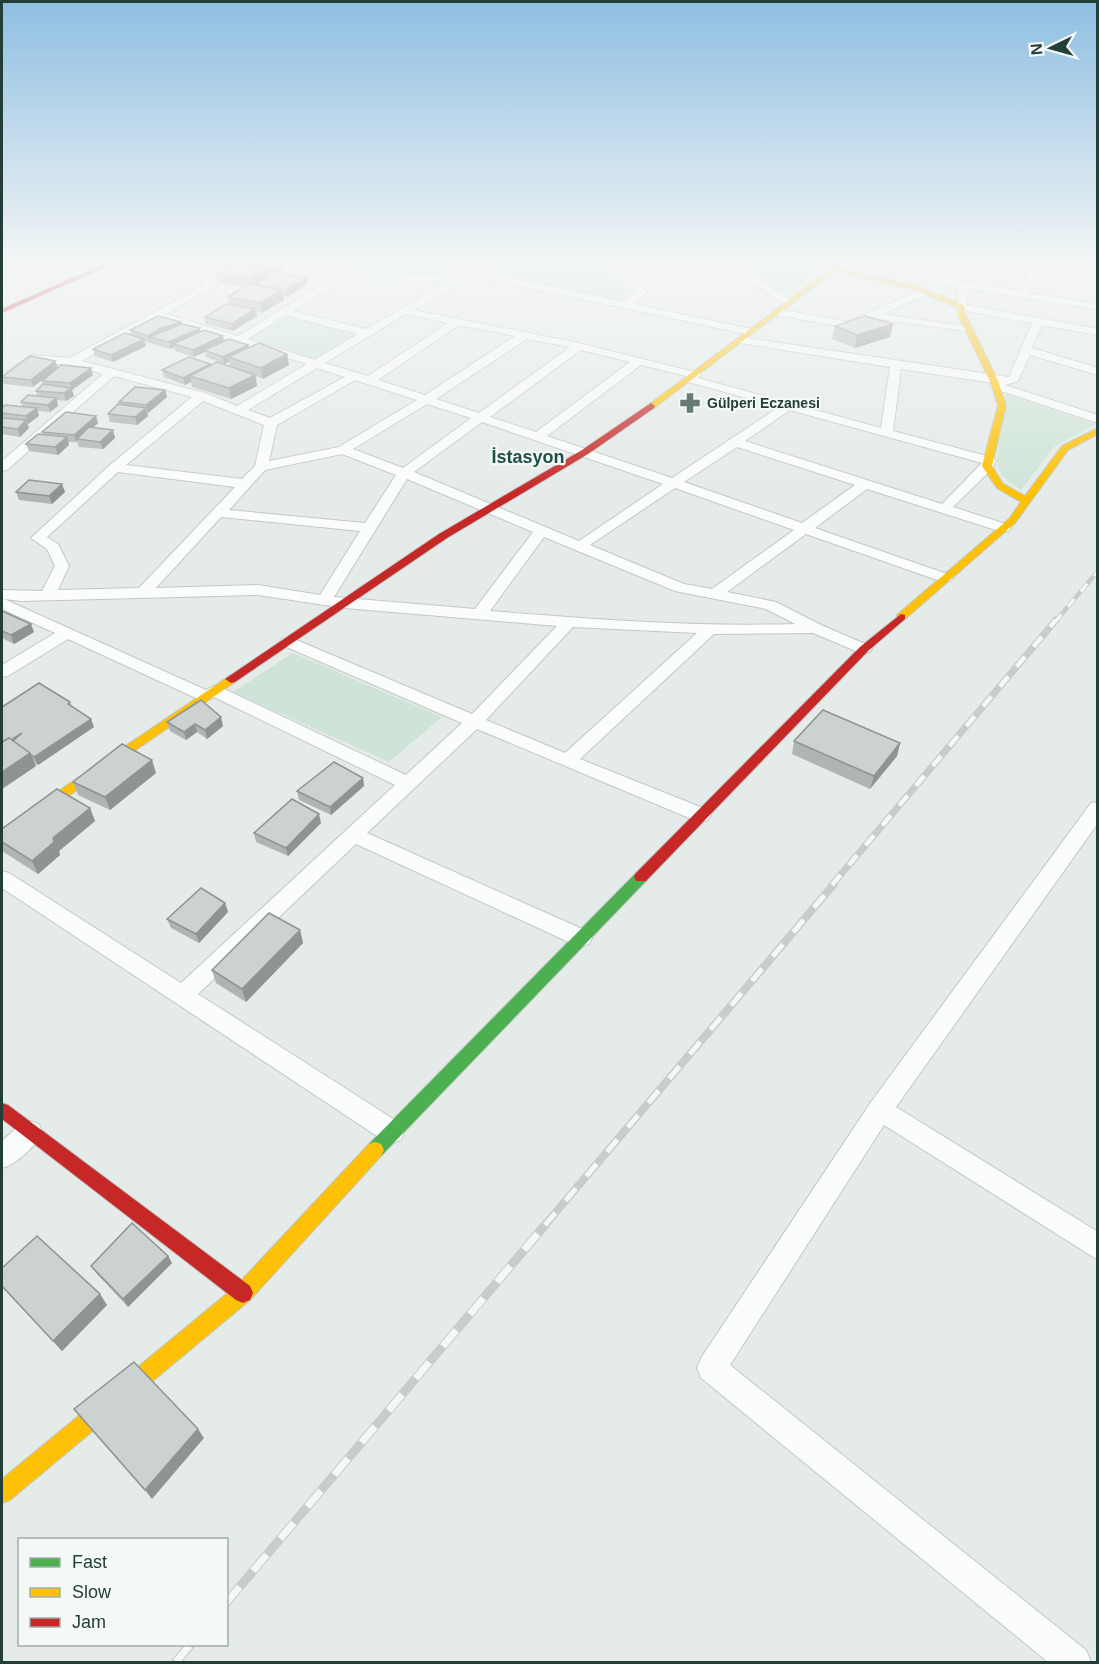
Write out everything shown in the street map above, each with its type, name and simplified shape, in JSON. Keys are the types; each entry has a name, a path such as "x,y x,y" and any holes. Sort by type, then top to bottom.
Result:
{"main road":[{"path":"2,835 443,536 585,452 744,338"},
{"path":"973,338 995,383 1002,405 988,463 1000,486 1027,501"},
{"path":"2,1492 243,1293 392,1132 864,649 1012,522 1065,448 1098,430"},
{"path":"2,1110 243,1293"}],"street":[{"path":"72,362 115,338"},
{"path":"235,338 539,436 945,578"},
{"path":"237,411 360,338"},
{"path":"370,380 434,338"},
{"path":"261,467 343,450 521,338"},
{"path":"538,338 639,361 988,463 944,509"},
{"path":"755,338 995,383 1098,419"},
{"path":"995,383 1014,379 1032,338"},
{"path":"325,599 404,473 579,346"},
{"path":"1026,351 1098,372"},
{"path":"2,380 31,358 72,362 201,396 271,423"},
{"path":"539,436 639,361"},
{"path":"887,433 896,365"},
{"path":"2,467 112,372"},
{"path":"144,592 261,467 271,423 356,375"},
{"path":"48,595 62,566 53,548 38,538 115,468 201,396"},
{"path":"580,546 672,482 789,406"},
{"path":"735,442 1004,528"},
{"path":"343,450 404,473 680,588 771,605 815,628 864,649"},
{"path":"115,468 247,484"},
{"path":"715,594 865,484"},
{"path":"219,513 369,528"},
{"path":"479,614 542,530"},
{"path":"2,594 258,590 345,603 569,622 741,630 815,628"},
{"path":"2,603 408,784"},
{"path":"181,996 475,720 569,622"},
{"path":"567,761 710,629"},
{"path":"2,672 66,633"},
{"path":"288,642 567,761 701,815"},
{"path":"1074,1662 711,1368 880,1110 1098,808"},
{"path":"353,835 581,938"},
{"path":"2,878 392,1132"},
{"path":"880,1110 1098,1247"},
{"path":"2,1157 30,1131"}],"green space":[{"path":"251,338 352,338 316,359"},
{"path":"1006,394 1095,424 1054,447 1021,490 1004,477 999,470 997,459"},
{"path":"293,653 442,717 389,762 233,692"}],"building":[{"path":"116,338 144,339 111,355 93,349"},
{"path":"152,338 179,338 169,342"},
{"path":"187,338 219,338 193,350 173,344"},
{"path":"229,339 248,345 223,357 204,350"},
{"path":"259,343 287,354 261,368 228,357"},
{"path":"30,356 55,361 31,380 2,377"},
{"path":"189,357 210,364 183,378 162,370"},
{"path":"217,362 255,375 229,388 190,376"},
{"path":"61,365 91,368 70,383 42,381"},
{"path":"43,384 71,388 64,393 36,391"},
{"path":"135,387 165,390 146,405 119,402"},
{"path":"28,395 56,398 48,405 21,402"},
{"path":"118,404 146,408 135,417 108,414"},
{"path":"5,405 37,408 26,416 2,413"},
{"path":"66,412 96,416 74,435 42,432"},
{"path":"2,418 26,420 18,429 2,427"},
{"path":"89,427 113,430 100,442 77,439"},
{"path":"38,434 67,437 55,447 26,444"},
{"path":"29,480 62,484 49,496 16,492"},
{"path":"2,611 31,624 11,635 2,631"},
{"path":"39,683 70,702 68,704 91,719 34,757 13,741 22,733 11,740 9,738 2,742 2,707"},
{"path":"201,700 221,717 205,730 195,724 184,732 167,722"},
{"path":"823,710 900,743 874,776 794,741"},
{"path":"9,738 30,753 2,772 2,742"},
{"path":"122,744 152,760 105,797 73,782"},
{"path":"334,762 363,778 330,807 297,791"},
{"path":"57,789 90,808 53,838 54,842 32,861 2,842 2,829"},
{"path":"292,799 319,814 286,848 254,833"},
{"path":"201,888 225,903 196,934 167,919"},
{"path":"269,913 300,930 242,989 212,970"},
{"path":"132,1223 168,1256 123,1299 91,1266"},
{"path":"37,1236 100,1294 53,1341 2,1286 2,1268"},
{"path":"134,1362 198,1429 145,1490 74,1409"}],"railway":[{"path":"1055,622 1098,571"},
{"path":"832,885 1056,620"},
{"path":"545,1225 834,884"},
{"path":"228,1601 546,1224"},
{"path":"176,1662 189,1646"}],"traffic: fast":[{"path":"375,1150 641,877"}],"traffic: slow":[{"path":"651,406 742,338"},
{"path":"973,338 994,381 1002,405 987,466 1000,486 1027,501"},
{"path":"901,617 1012,521 1065,448 1098,430"},
{"path":"2,835 231,679"},
{"path":"2,1492 243,1293 375,1150"}],"traffic: jam":[{"path":"231,679 443,536 585,452 651,406"},
{"path":"641,877 864,649 901,617"},
{"path":"2,1110 243,1293"}],"place":[{"name":"Gülperi Eczanesi","path":"690,403"}],"district":[{"name":"İstasyon","path":"528,457"}]}
